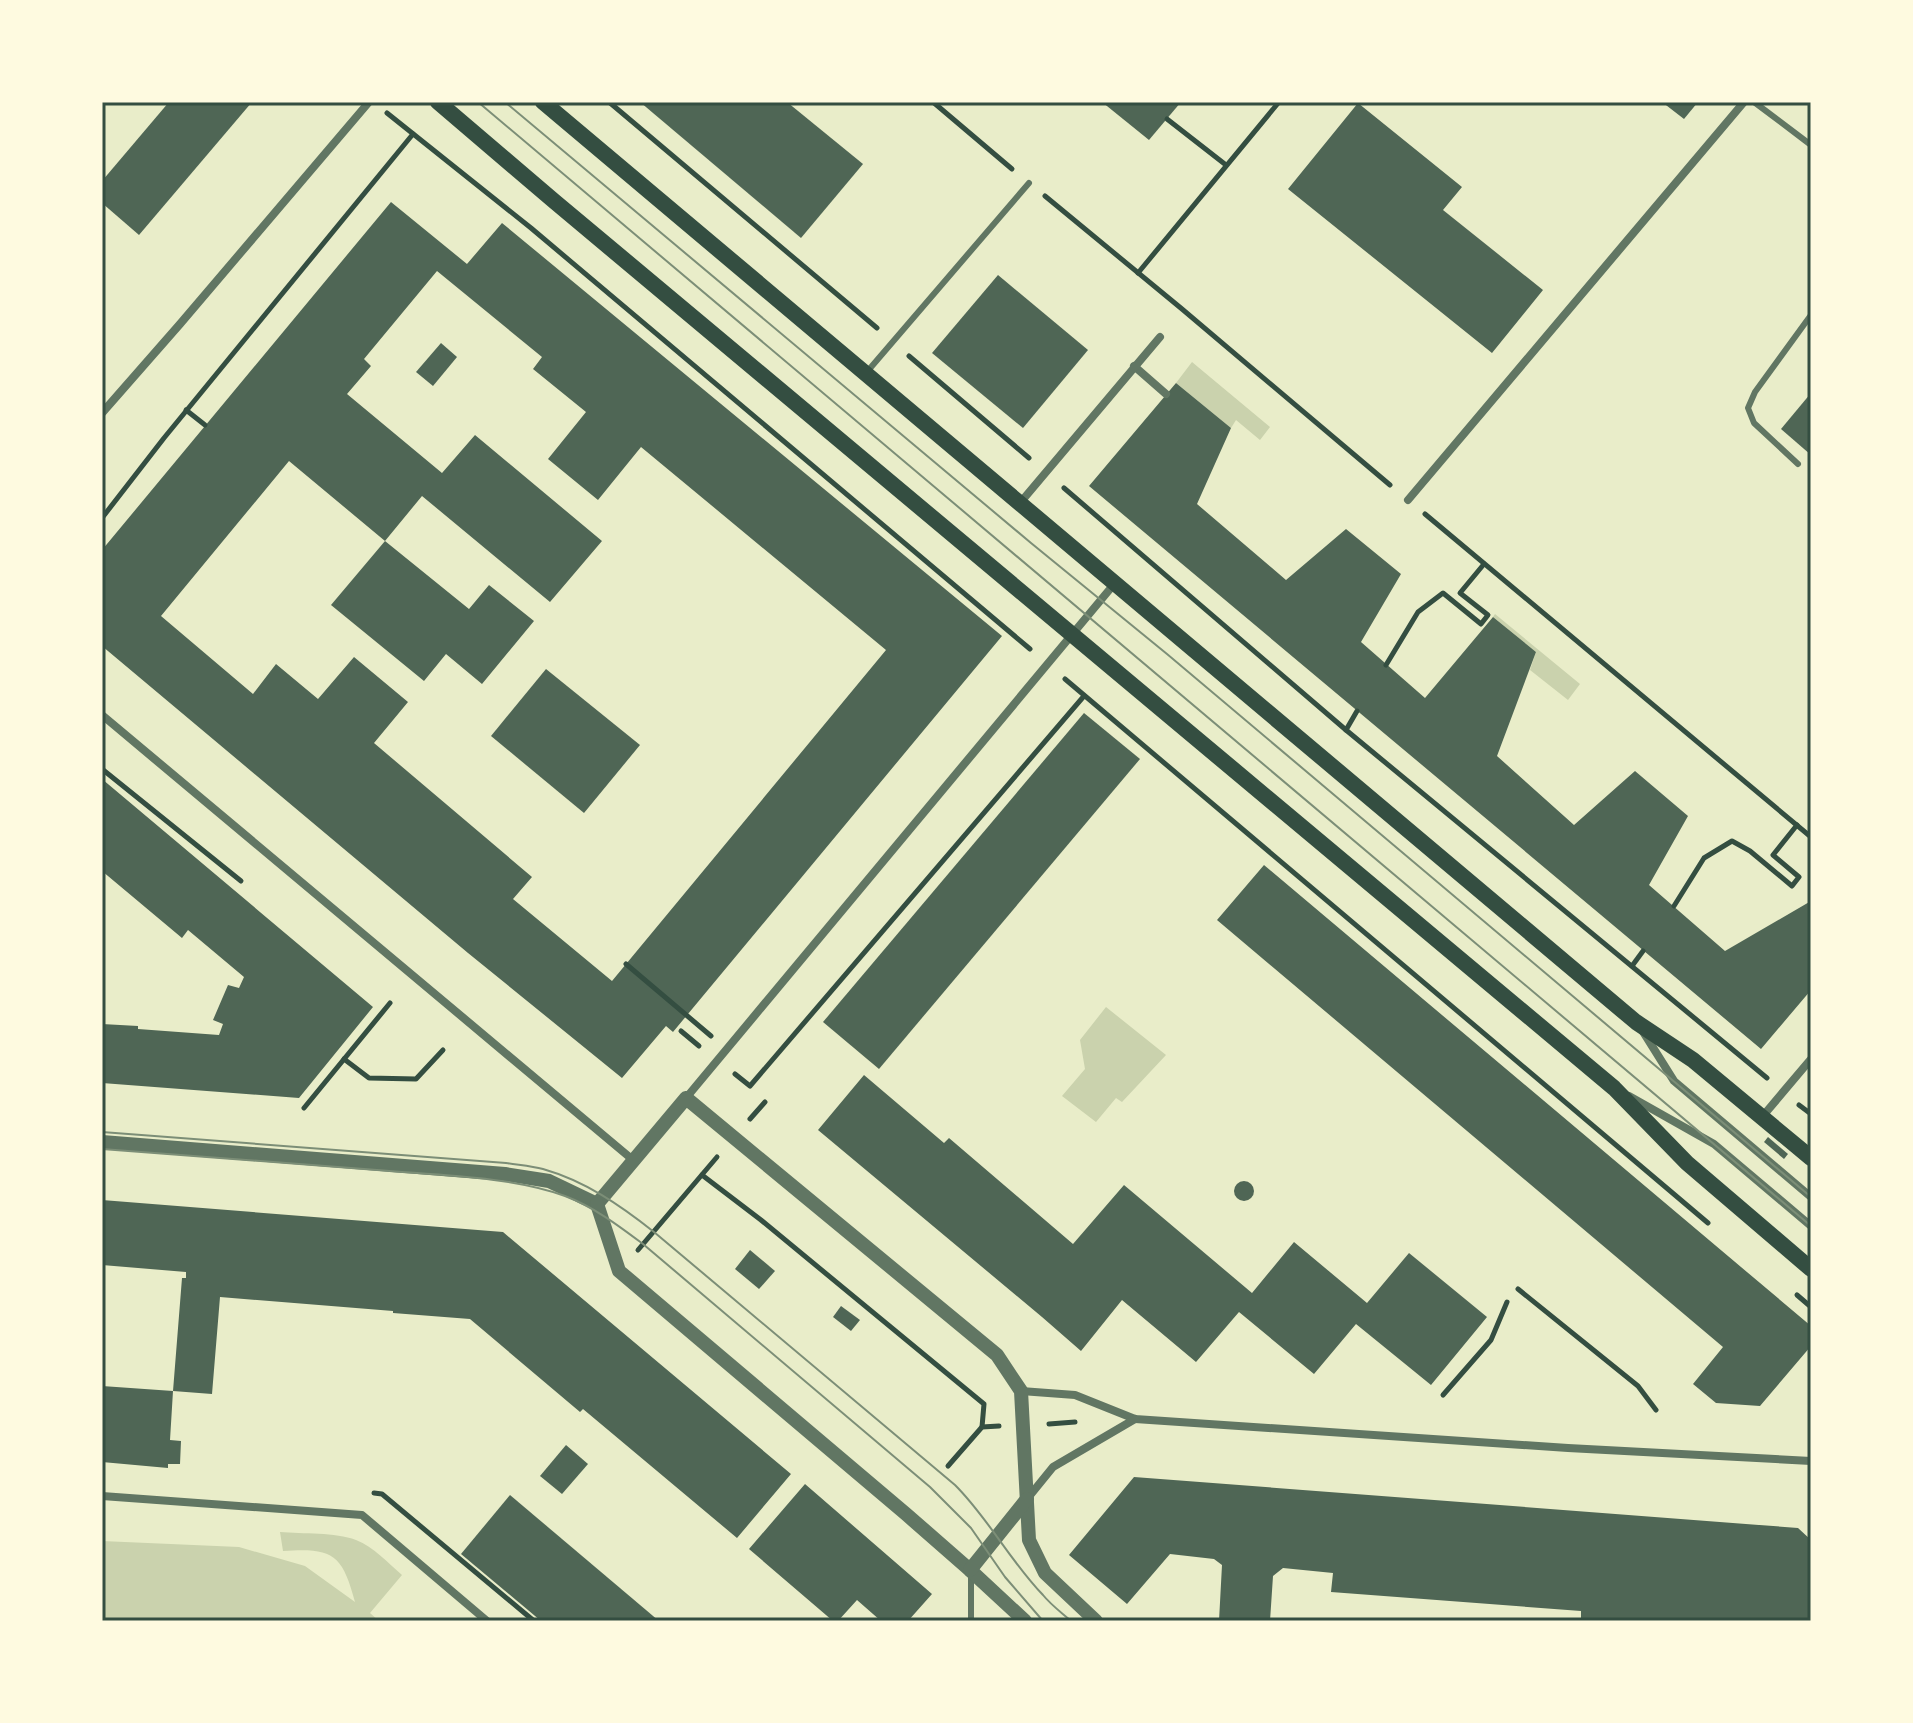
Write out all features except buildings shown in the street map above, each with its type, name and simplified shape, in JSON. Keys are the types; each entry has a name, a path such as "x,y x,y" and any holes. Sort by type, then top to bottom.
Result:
{"main road":[{"path":"438,102 1614,1088 1687,1163 1811,1269"},
{"path":"543,102 1636,1022 1693,1060 1811,1158"}],"street":[{"path":"102,413 369,102"},
{"path":"1408,500 1744,102"},
{"path":"1020,503 1160,337"},
{"path":"1134,366 1166,394"},
{"path":"597,1204 1115,583"},
{"path":"102,715 633,1160"},
{"path":"1636,1022 1674,1081 1811,1197"},
{"path":"1762,1117 1811,1059"},
{"path":"1614,1088 1714,1144 1811,1226"},
{"path":"686,1098 997,1355 1021,1391 1029,1540 1045,1573 1096,1621"},
{"path":"102,1142 505,1174 549,1181 597,1204 619,1271 970,1570 1025,1621"},
{"path":"1021,1391 1075,1395 1135,1419 1811,1461"},
{"path":"970,1570 1053,1467 1135,1419"},
{"path":"102,1496 362,1515 487,1621"}],"lane":[{"path":"1754,102 1811,145"},
{"path":"866,373 1029,183"},
{"path":"1798,464 1754,423 1748,408 1755,392 1811,315"},
{"path":"970,1570 971,1621"}],"path":[{"path":"609,102 1346,730 1811,1114"},
{"path":"933,102 1029,183"},
{"path":"1138,273 1279,102"},
{"path":"383,110 531,228 1710,1224"},
{"path":"1167,119 1226,165"},
{"path":"102,518 186,410 413,134"},
{"path":"186,410 205,425"},
{"path":"1386,665 1418,612 1443,593 1481,624 1488,615 1460,593 1484,564"},
{"path":"750,1086 1084,696"},
{"path":"1346,730 1357,711"},
{"path":"102,769 241,881"},
{"path":"1674,906 1704,858 1732,841 1750,851 1792,886 1799,877 1773,855 1797,825"},
{"path":"1632,966 1643,951"},
{"path":"626,964 726,1049"},
{"path":"304,1108 390,1003"},
{"path":"344,1059 369,1078 416,1079 443,1050"},
{"path":"658,1226 708,1168"},
{"path":"702,1175 984,1404 982,1427 948,1466"},
{"path":"1789,1288 1811,1307"},
{"path":"1518,1289 1638,1386 1656,1410"},
{"path":"1443,1395 1491,1340 1507,1302"},
{"path":"982,1427 998,1427"},
{"path":"382,1494 502,1591 534,1621"}],"green space":[{"path":"1192,362 1270,427 1260,440 1236,420 1231,428 1176,383"},
{"path":"1495,614 1580,684 1568,700 1530,670 1536,652 1493,617"},
{"path":"1106,1007 1166,1055 1122,1102 1116,1098 1096,1122 1062,1096 1085,1069 1080,1040"},
{"path":"280,1532 348,1537 386,1560 402,1575 370,1613 379,1621 102,1621 102,1541 239,1547 305,1566 355,1602 345,1573 332,1557 313,1551 283,1551"}],"tram line":[{"path":"478,102 1811,1226"},
{"path":"505,102 1811,1197"},
{"path":"102,1132 506,1163 543,1169 588,1187 654,1232 955,1485 1031,1582 1071,1621"},
{"path":"102,1149 472,1177 544,1189 586,1206 643,1244 930,1487 971,1528 1005,1577 1043,1621"}]}
